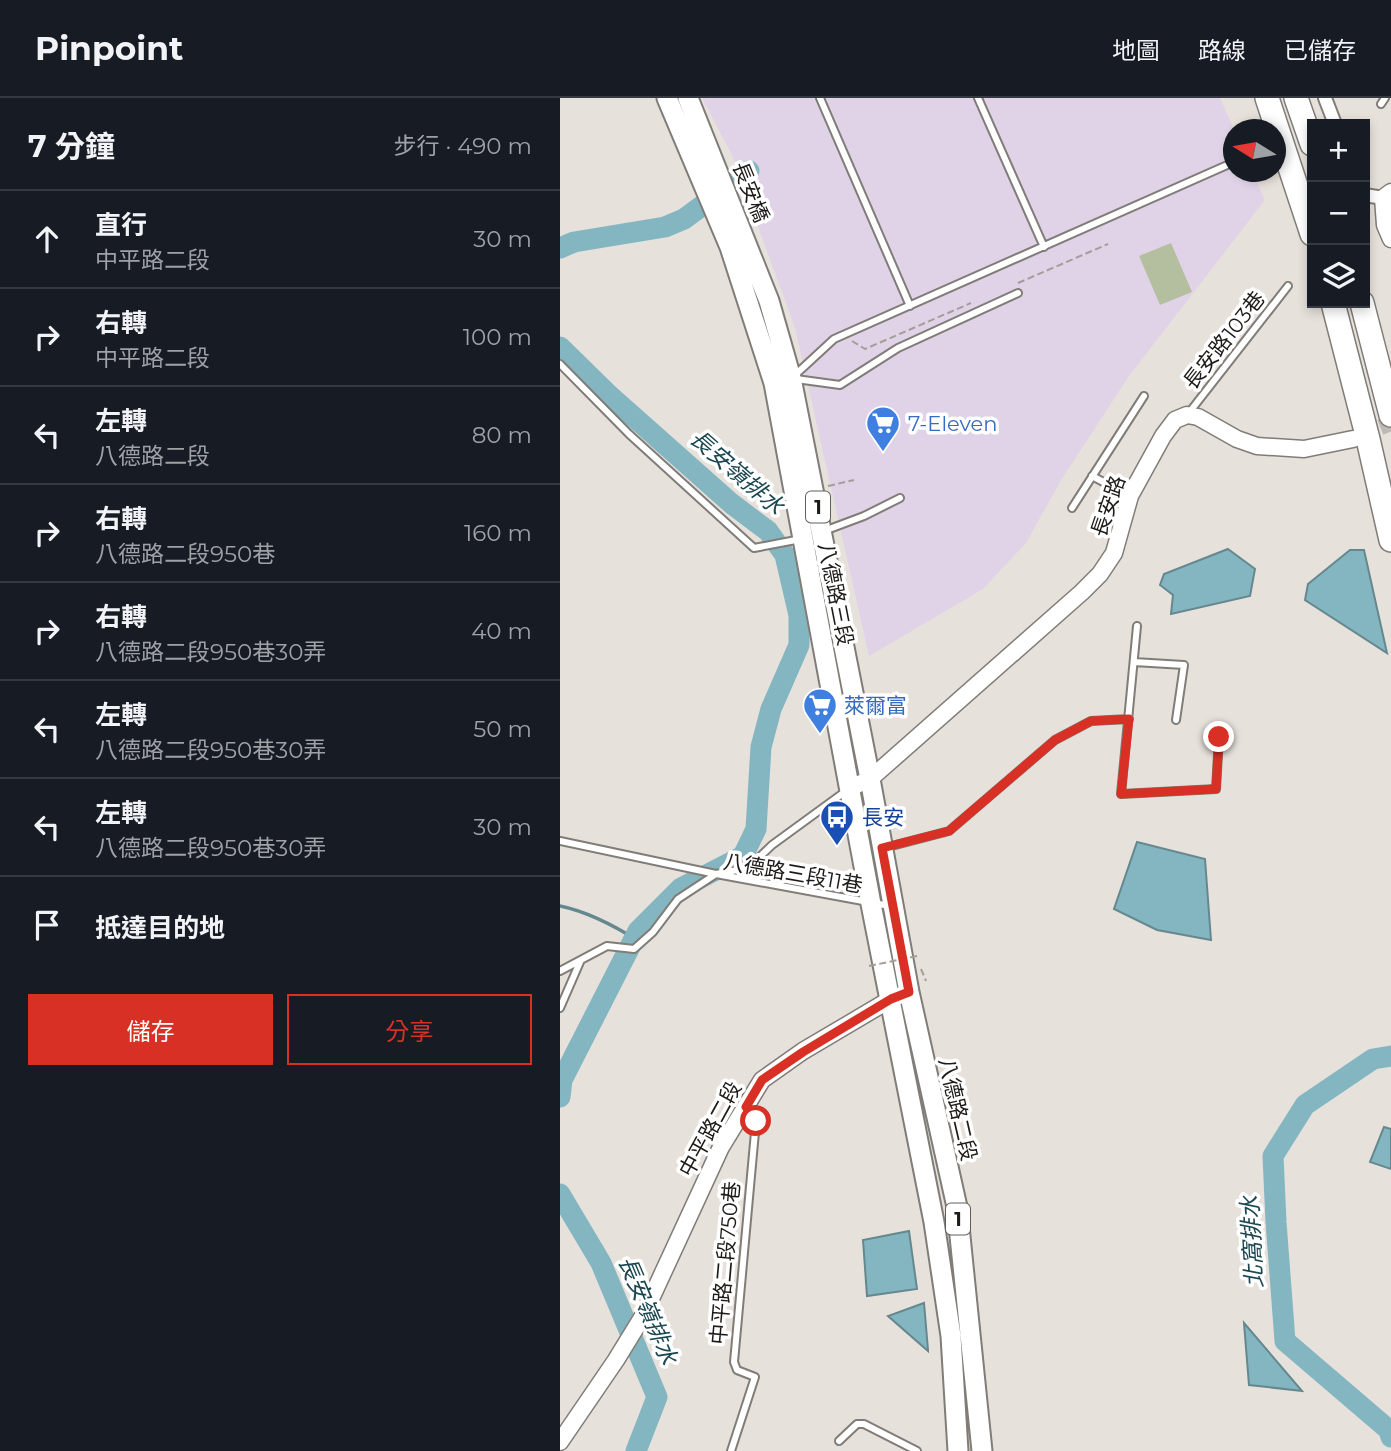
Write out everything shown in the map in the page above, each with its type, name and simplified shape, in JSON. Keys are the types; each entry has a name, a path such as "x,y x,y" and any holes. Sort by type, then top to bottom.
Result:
{"highway":[{"path":"1267,98 1307,219"},
{"path":"1296,98 1307,130"},
{"path":"1334,308 1391,540"},
{"path":"1363,308 1391,415"}],"main road":[{"name":"1","path":"667,98 706,166"},
{"name":"1","path":"688,98 706,166"},
{"name":"長安橋","path":"706,166 738,244"},
{"name":"八德路三段","path":"738,244 769,301 803,539 850,788"},
{"name":"八德路三段","path":"782,380 814,490 870,779"},
{"name":"八德路二段","path":"870,779 892,906 900,996 951,1336 958,1451"},
{"name":"八德路二段","path":"850,788 871,904 900,996 957,1207 982,1451"}],"street":[{"path":"1325,98 1333,119"},
{"path":"1387,195 1385,225 1391,239"},
{"path":"1187,415 1198,417 1237,439 1257,446 1304,449 1353,439"},
{"name":"長安路","path":"850,788 870,779 1052,620 1100,573 1114,553 1130,496 1163,436 1175,420 1187,415"},
{"name":"中平路二段","path":"560,1442 643,1316 721,1147 762,1080 803,1052 900,996"}],"lane":[{"path":"820,98 910,306"},
{"path":"978,98 1044,247"},
{"path":"782,380 834,339 1223,167"},
{"name":"長安路103巷","path":"1187,415 1288,286"},
{"path":"782,380 840,385 898,348 1018,293"},
{"path":"560,364 629,434 754,548 803,539"},
{"path":"1072,508 1144,396"},
{"path":"1092,477 1130,496"},
{"path":"822,532 864,516 900,498"},
{"path":"1138,626 1121,794 1216,789 1219,737"},
{"path":"1134,662 1184,665 1176,720"},
{"path":"882,848 949,831 1055,740 1091,721 1129,719"},
{"path":"560,841 716,874 748,868 772,845 850,788"},
{"name":"八德路三段11巷","path":"580,961 607,946 634,949 653,932 678,899 716,874 892,906"},
{"path":"560,971 580,961"},
{"path":"560,1009 580,961"},
{"name":"中平路二段750巷","path":"731,1451 755,1377 737,1370 734,1362 756,1121 746,1107"},
{"path":"839,1441 857,1424 864,1424 917,1451"}],"path":[{"path":"1018,283 1108,244"},
{"path":"834,339 849,339 865,349 980,299"},
{"path":"814,490 854,480"},
{"path":"869,966 916,956"}],"shaded area":[{"path":"702,98 1220,98 1229,119 1223,119 1223,182 1257,182 1265,200 1129,376 1060,482 1026,543 983,589 869,656 795,328 732,155"}],"green space":[{"path":"1171,243 1192,292 1160,305 1139,256"}],"water":[{"path":"1228,549 1255,569 1250,596 1171,614 1173,595 1160,585 1164,574"},
{"path":"1350,550 1364,550 1387,653 1305,600 1308,584"},
{"path":"1137,842 1205,859 1211,940 1157,930 1114,909"},
{"path":"1384,1127 1391,1129 1391,1169 1370,1162"},
{"path":"909,1231 917,1289 867,1296 863,1240"},
{"path":"924,1303 928,1350 928,1351 888,1316"},
{"path":"1244,1323 1302,1391 1249,1385"}],"waterway":[{"name":"長安嶺排水","path":"560,248 574,242 665,227 684,219 749,171"},
{"name":"長安嶺排水","path":"560,347 608,394 732,504 768,531 785,555 799,615 799,645 771,709 761,747 756,829 743,856 681,888 638,931 562,1080 560,1097"},
{"path":"560,906 602,920 640,942"},
{"name":"北窩排水","path":"1391,1056 1373,1059 1305,1105 1273,1156 1285,1341 1389,1430 1391,1437"},
{"name":"長安嶺排水","path":"560,1194 601,1263 657,1397 636,1451"}],"tunnel":[{"path":"1358,436 1391,423"}],"place":[{"name":"7-Eleven","path":"883,453"},
{"name":"萊爾富","path":"820,735"},
{"name":"長安","path":"837,847"}],"route":[{"path":"756,1121 746,1107 762,1080 891,999 909,992 882,848 949,831 1055,740 1091,721 1129,719 1121,794 1216,789 1219,737"}]}
